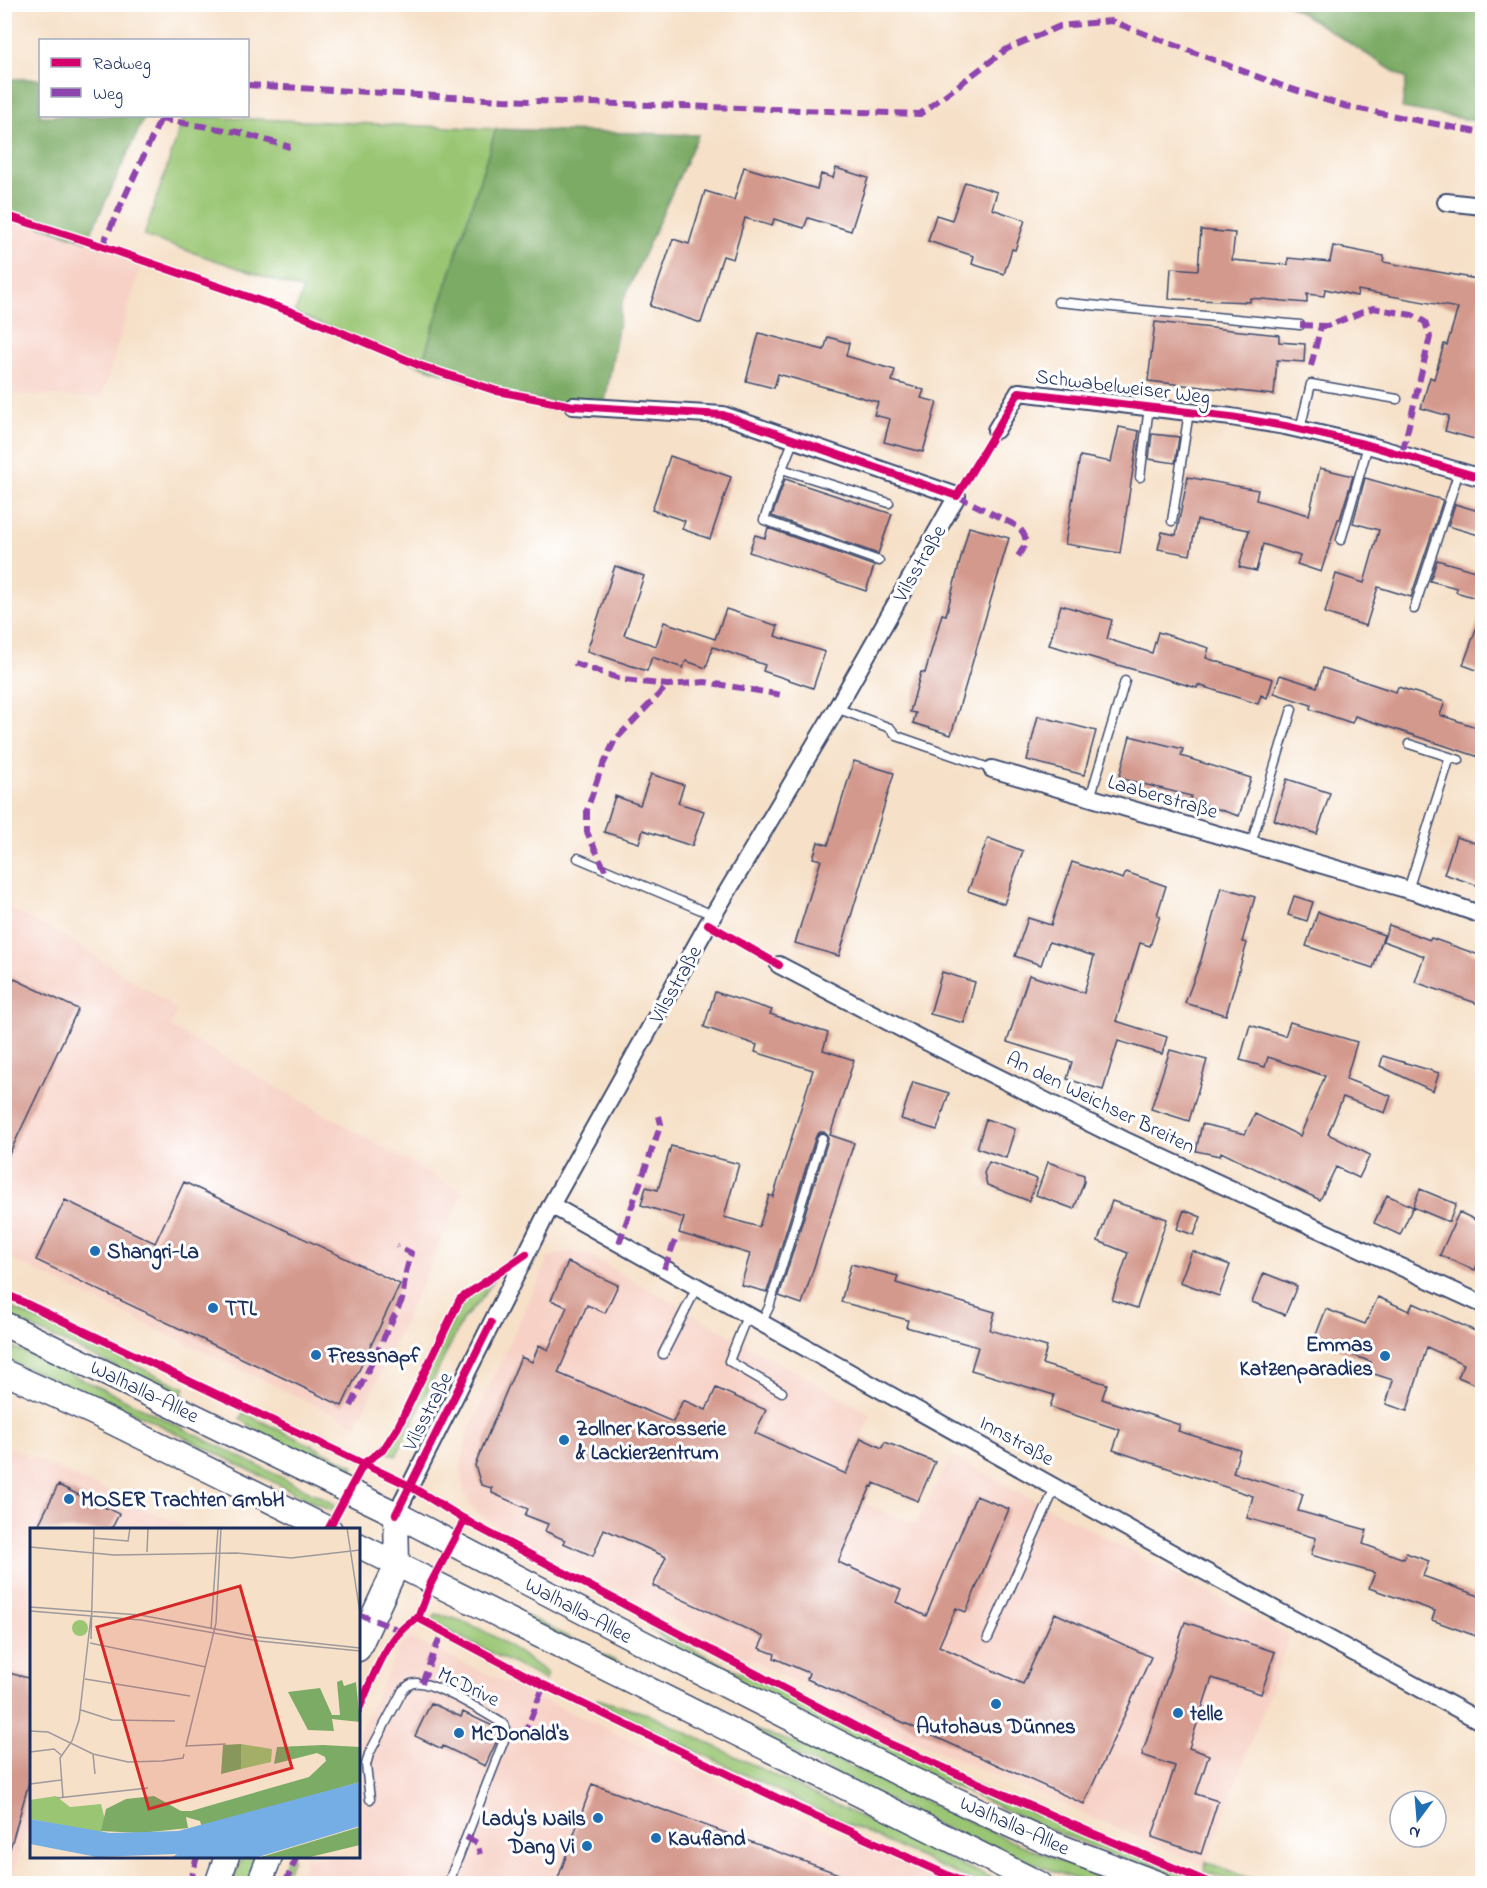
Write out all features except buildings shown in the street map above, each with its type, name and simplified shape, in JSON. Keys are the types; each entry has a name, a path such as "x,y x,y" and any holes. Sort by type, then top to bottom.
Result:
{"main road":[{"name":"Walhalla-Allee","path":"4,1324 396,1514 900,1774 1045,1840 1159,1884"},
{"name":"Walhalla-Allee","path":"4,1372 92,1412 326,1528"},
{"name":"Vilsstraße","path":"360,1550 396,1514"},
{"name":"Vilsstraße","path":"360,1645 397,1565 396,1514"},
{"name":"Walhalla-Allee","path":"360,1550 397,1565 1040,1884"},
{"path":"217,1884 227,1858"},
{"path":"259,1884 270,1858"}],"street":[{"path":"1446,202 1482,207"},
{"name":"Schwabelweiser Weg","path":"996,430 1019,392 1231,417 1300,429 1368,445 1482,478"},
{"path":"573,406 723,415 794,440"},
{"name":"Vilsstraße","path":"396,1514 551,1205 713,915 836,708 957,496 794,440"},
{"name":"Laaberstraße","path":"992,769 1408,890 1482,915"},
{"name":"An den Weichser Breiten","path":"779,965 1124,1140 1482,1304"},
{"name":"Innstraße","path":"551,1205 1055,1488 1482,1722"},
{"name":"Innstraße","path":"1462,1711 1482,1727"}],"lane":[{"path":"1058,302 1300,324"},
{"path":"1300,429 1311,384 1397,399"},
{"path":"1140,477 1149,407"},
{"path":"1172,521 1189,412"},
{"path":"794,440 764,520 879,561"},
{"path":"1341,540 1368,445"},
{"path":"782,469 889,503"},
{"path":"1414,609 1459,471"},
{"path":"1090,798 1125,681"},
{"name":"Laaberstraße","path":"836,708 890,728 897,736 992,769"},
{"path":"1251,844 1292,709"},
{"path":"1409,744 1459,760"},
{"path":"1408,890 1450,757"},
{"path":"578,858 713,915"},
{"path":"782,1392 729,1361 754,1320 769,1307 822,1138"},
{"path":"663,1354 697,1287"},
{"path":"988,1638 1055,1488"},
{"name":"McDrive","path":"370,1799 366,1765 369,1754 403,1690 411,1683 422,1683 442,1689 502,1722 506,1728 506,1735 448,1884"}],"shaded area":[{"path":"5,215 142,261 102,398 5,394"},
{"path":"4,906 69,939 178,1010 170,1027 463,1192 357,1425 5,1256"},
{"path":"571,1251 588,1255 871,1414 838,1493 915,1524 952,1456 1290,1636 1205,1866 893,1731 513,1536 477,1513 464,1494 461,1471 466,1437 550,1256"},
{"path":"5,1445 188,1528 30,1528 30,1817 10,1883 5,1884"},
{"path":"409,1638 943,1883 296,1884 307,1858 360,1858 360,1731 398,1650"}],"green space":[{"path":"1289,5 1482,5 1482,122 1402,108 1406,79"},
{"path":"4,79 39,79 39,117 145,117 87,241 5,215"},
{"path":"184,117 496,129 421,366 295,313 303,290 144,236"},
{"path":"496,129 698,135 622,303 604,409 573,406 497,391 421,366"},
{"path":"496,1277 478,1303 463,1319 396,1456 387,1452 459,1308 469,1297"},
{"path":"5,1305 185,1388 180,1397 5,1315"},
{"path":"4,1343 116,1395 335,1504 331,1511 144,1417 5,1359"},
{"path":"244,1413 354,1466 351,1476 314,1464 272,1443 240,1418"},
{"path":"455,1579 758,1731 811,1748 1011,1841 1117,1883 1085,1883 961,1836 451,1585"},
{"path":"436,1614 467,1623 495,1637 548,1674 545,1680 431,1622"},
{"path":"649,1628 1010,1803 1202,1883 1183,1883 1043,1827 867,1747 690,1658"},
{"path":"597,1699 648,1714 954,1862 1004,1883 979,1883 940,1867 597,1703"},
{"path":"242,1858 256,1858 248,1883 231,1884"},
{"path":"288,1858 293,1858 283,1883 275,1883"},
{"path":"1206,1862 1262,1883 1237,1883 1204,1871"}],"marked path":[{"path":"249,85 503,100 920,114 1007,49 1060,26 1111,21 1280,85 1344,106 1482,133"},
{"path":"102,246 162,117"},
{"path":"160,119 238,132 290,147"},
{"path":"1300,325 1327,326 1373,308 1412,315 1425,322 1430,337 1402,454"},
{"path":"1311,366 1321,326"},
{"path":"957,496 1017,526 1025,538 1023,549 1017,558"},
{"path":"574,663 624,680 668,685 705,682 782,695"},
{"path":"605,870 587,832 587,810 601,769 615,740 668,685"},
{"path":"619,1243 661,1124 659,1116"},
{"path":"664,1269 676,1238"},
{"path":"351,1406 402,1300 411,1253 397,1246"},
{"path":"360,1615 402,1631"},
{"path":"422,1683 442,1632"},
{"path":"524,1736 544,1685"},
{"path":"466,1837 477,1843 480,1854"},
{"path":"190,1884 196,1858"},
{"path":"285,1884 296,1858"}],"cycle path":[{"path":"4,215 87,241 295,313 421,366 497,391 573,406 723,415 957,496 1019,392 1231,417 1285,426 1368,445 1482,478"},
{"path":"708,924 779,965"},
{"path":"329,1528 364,1463 384,1449 398,1427 460,1299 526,1254"},
{"path":"4,1293 410,1486 472,1524 883,1741 1212,1884"},
{"path":"396,1514 491,1323"},
{"path":"360,1707 389,1646 407,1625 418,1618 431,1583 465,1519"},
{"path":"418,1618 544,1685 802,1810 967,1884"}],"place":[{"name":"Shangri-La","path":"95,1251"},
{"name":"TTL","path":"213,1308"},
{"name":"Fressnapf","path":"316,1355"},
{"name":"Emmas Katzenparadies","path":"1385,1356"},
{"name":"Zollner Karosserie & Lackierzentrum","path":"564,1440"},
{"name":"MOSER Trachten GmbH","path":"69,1499"},
{"name":"Autohaus Dünnes","path":"996,1704"},
{"name":"telle","path":"1178,1713"},
{"name":"McDonald's","path":"459,1733"},
{"name":"Lady's Nails","path":"598,1818"},
{"name":"Kaufland","path":"656,1838"},
{"name":"Dang Vi","path":"587,1846"}]}
